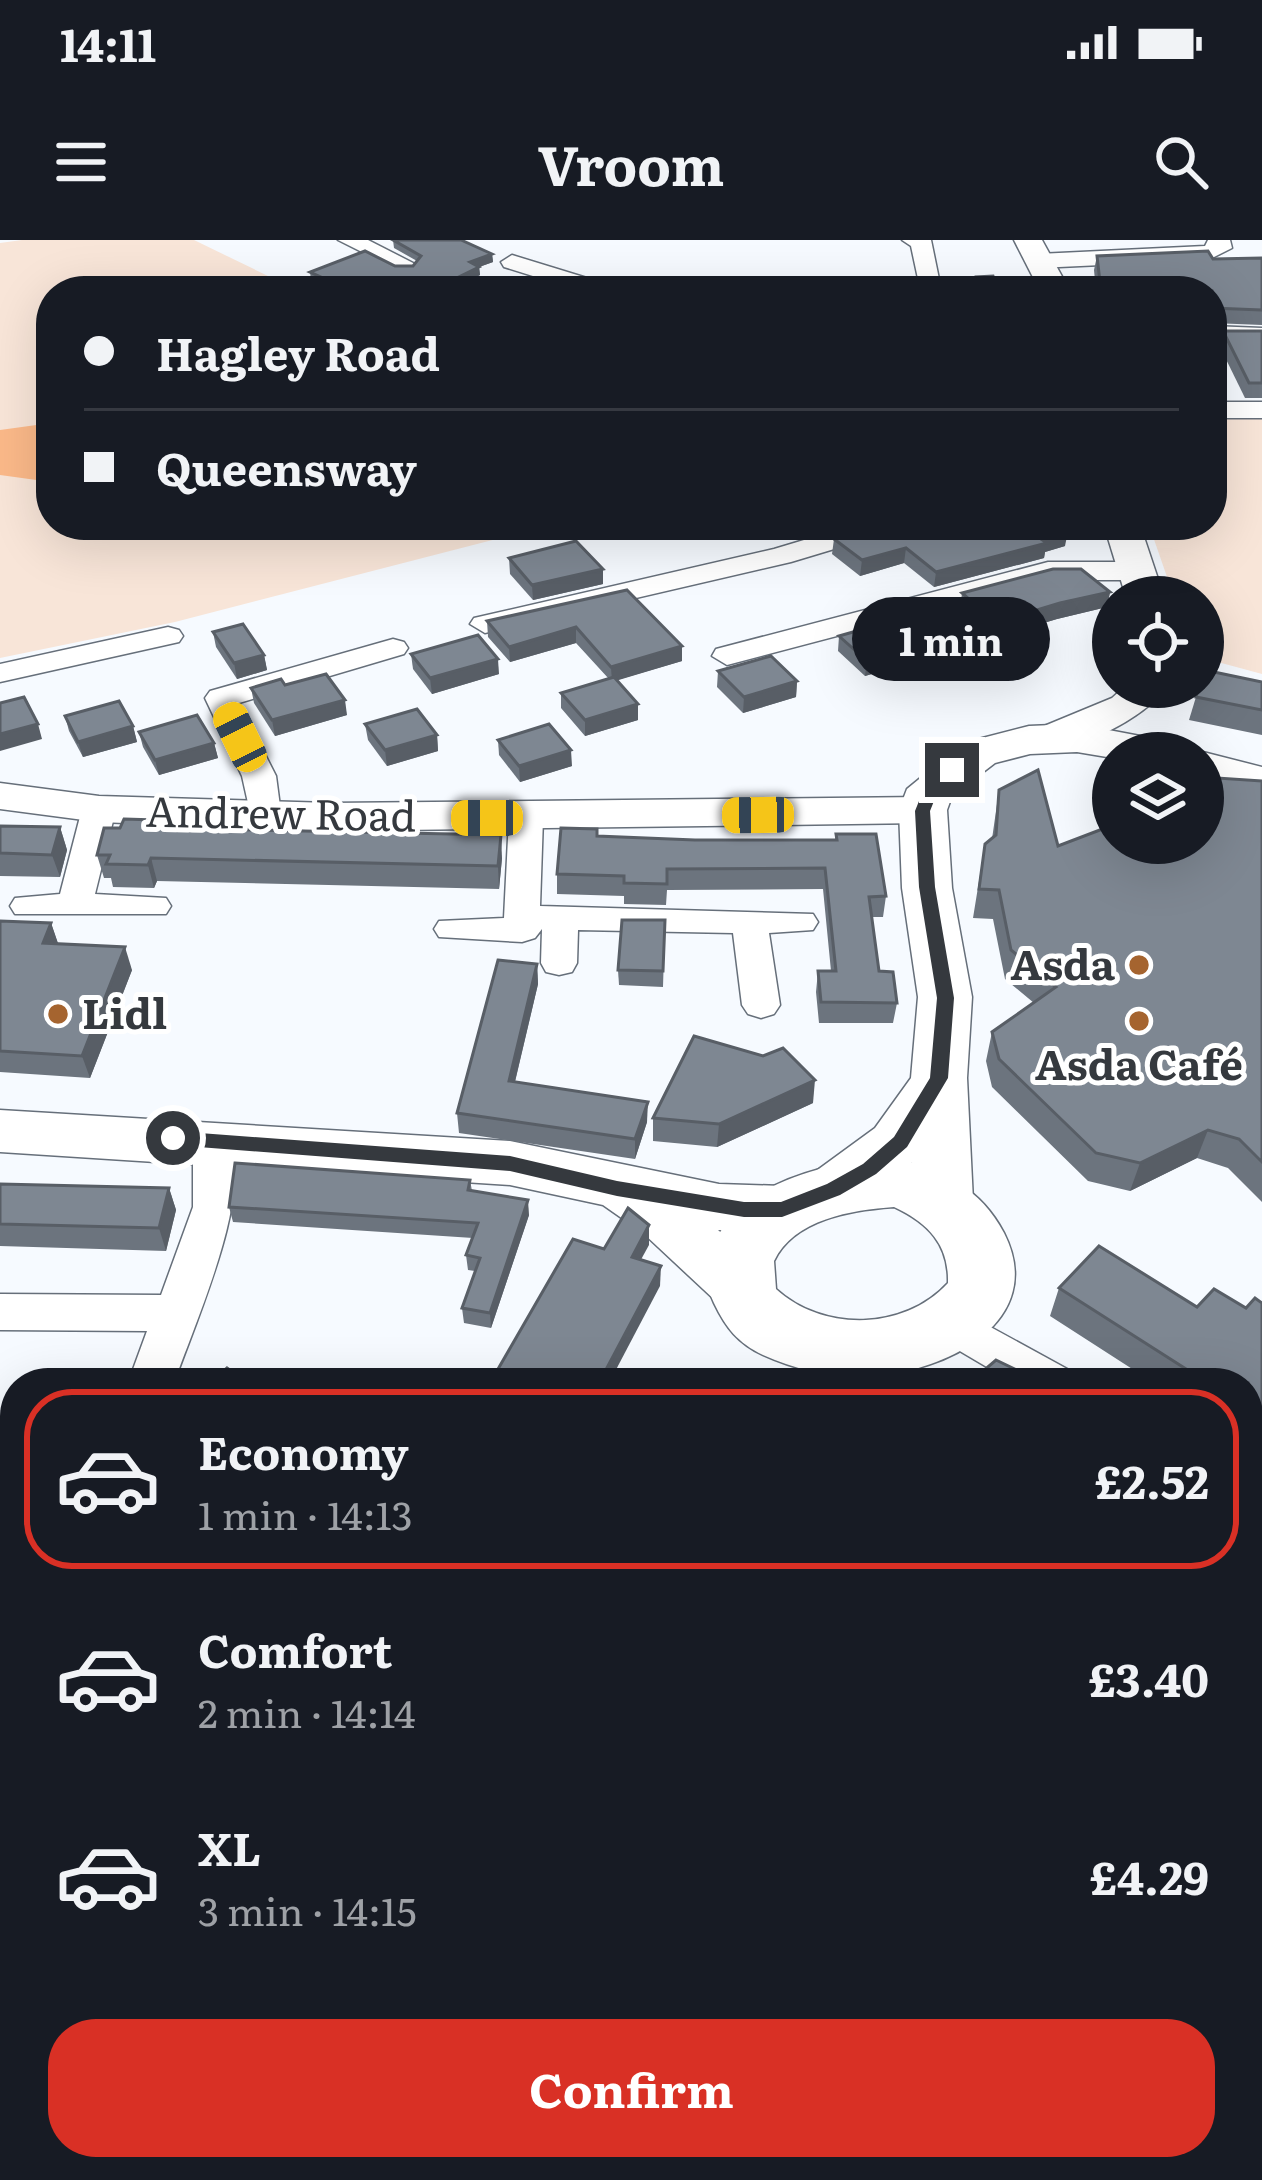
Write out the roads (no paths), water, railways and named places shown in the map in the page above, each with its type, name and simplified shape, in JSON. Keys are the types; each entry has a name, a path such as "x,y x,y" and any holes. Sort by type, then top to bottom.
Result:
{"main road":[{"path":"943,1201 939,1078 945,998 927,887 922,811 931,789 979,753 1052,738 1092,743"},
{"path":"1224,771 1262,781"},
{"path":"780,1368 744,1294 746,1249 808,1199 869,1169 900,1142 939,1078"},
{"path":"0,1131 510,1163 719,1207 808,1199 896,1182 943,1201 960,1217 984,1273 951,1332 892,1346 838,1348 794,1337 767,1323 744,1294 664,1217 617,1188"}],"street":[{"path":"349,240 396,270 432,256"},
{"path":"913,240 921,241 927,276"},
{"path":"1032,250 1208,253 1221,248 1219,240"},
{"path":"512,262 557,276"},
{"path":"1227,334 1262,335"},
{"path":"1227,410 1262,410"},
{"path":"485,624 834,540"},
{"path":"1127,540 1139,576"},
{"path":"727,656 802,654 1048,571 1092,577"},
{"path":"497,591 521,615"},
{"path":"0,673 168,636"},
{"path":"264,814 260,776 221,698 370,647"},
{"path":"1052,738 1124,708"},
{"name":"Andrew Road","path":"0,796 99,809 264,814 526,818 922,811"},
{"path":"74,905 99,809"},
{"path":"452,929 522,930 526,818"},
{"path":"28,906 153,906"},
{"path":"522,917 800,922"},
{"path":"559,963 560,917"},
{"path":"748,920 761,1005"},
{"path":"156,1368 214,1207 213,1141"},
{"path":"0,1312 176,1313"},
{"path":"951,1332 1027,1368"}],"place":[{"name":"Asda","path":"1139,965"},
{"name":"Lidl","path":"58,1014"},
{"name":"Asda Café","path":"1139,1021"}]}
